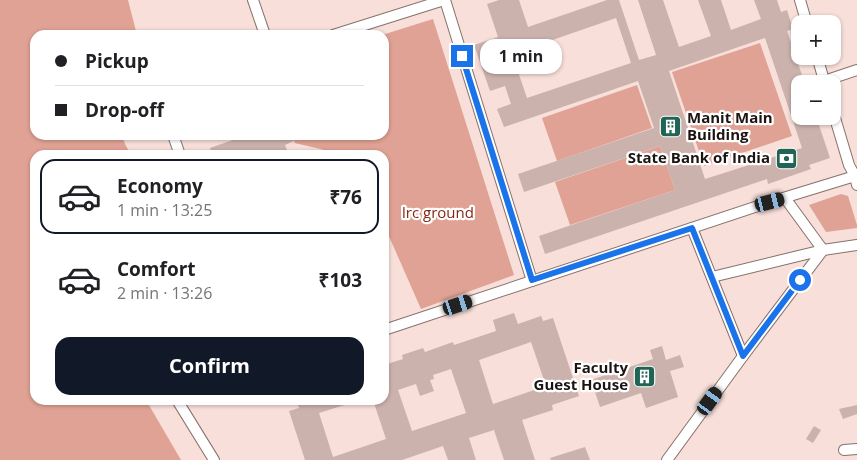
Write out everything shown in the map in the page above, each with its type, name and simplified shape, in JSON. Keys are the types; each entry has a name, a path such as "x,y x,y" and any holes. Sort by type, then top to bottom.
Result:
{"street":[{"path":"253,0 263,30"},
{"path":"349,30 445,0 532,280"},
{"path":"800,0 804,15"},
{"path":"841,76 857,70"},
{"path":"389,328 770,202 856,180 849,165 837,125"},
{"path":"785,198 823,250"},
{"path":"692,228 743,356"},
{"path":"712,277 823,250 857,244"},
{"path":"667,460 823,250"},
{"path":"180,405 214,460"},
{"path":"844,450 857,449"}],"green space":[{"path":"0,0 128,0 136,30 30,30 30,140 124,140 128,150 30,150 30,405 149,405 181,460 0,460"},
{"name":"lrc ground","path":"433,19 514,275 421,309 389,236 389,150 324,150 295,143 294,140 389,140 389,33"},
{"path":"760,43 792,136 704,166 672,72"},
{"path":"637,85 652,128 557,161 542,118"},
{"path":"660,146 675,190 570,225 555,182"},
{"path":"841,194 848,196 857,228 826,232 809,205"}],"building":[{"name":"Manit Main Building","path":"499,0 519,0 528,27 607,0 619,0 639,60 656,55 638,0 663,0 679,47 711,36 698,0 721,0 731,30 761,19 754,0 777,0 781,12 787,10 791,23 791,30 787,31 791,43 791,65 799,65 802,75 791,75 791,115 765,38 669,71 705,179 802,148 794,125 819,125 830,158 809,165 811,169 768,184 767,179 545,254 539,236 675,190 660,146 524,192 518,174 654,128 638,81 504,127 497,109 511,104 505,86 490,91 474,45 498,37 487,4","holes":["616,18 631,63 527,98 512,54"]},
{"path":"233,140 296,140 285,145 287,150 211,150 210,148"},
{"path":"514,313 518,324 541,316 543,321 553,318 579,396 552,405 553,410 522,420 535,460 504,460 494,430 469,438 476,460 448,460 443,446 402,460 305,460 289,411 299,408 298,405 344,405 319,413 333,457 386,439 375,405 389,405 389,363 403,359 402,355 423,348 425,352 453,342 454,345 496,331 493,320","holes":["531,342 546,386 493,404 479,360","451,369 466,413 412,431 398,390 416,384 420,396 434,391 430,380 434,379 433,375"]},
{"name":"Faculty Guest House","path":"662,346 666,360 680,355 684,367 670,371 678,397 646,408 641,393 600,407 591,380 653,359 650,350"},
{"path":"857,405 857,414 843,419 839,409"},
{"path":"814,426 821,430 813,443 806,439"},
{"path":"585,447 590,460 551,460 550,458"}],"place":[{"name":"Manit Main Building","path":"671,127"},
{"name":"State Bank of India","path":"786,158"},
{"name":"Faculty Guest House","path":"644,377"}],"route":[{"path":"462,56 532,280 692,228 743,356 800,280"}]}
